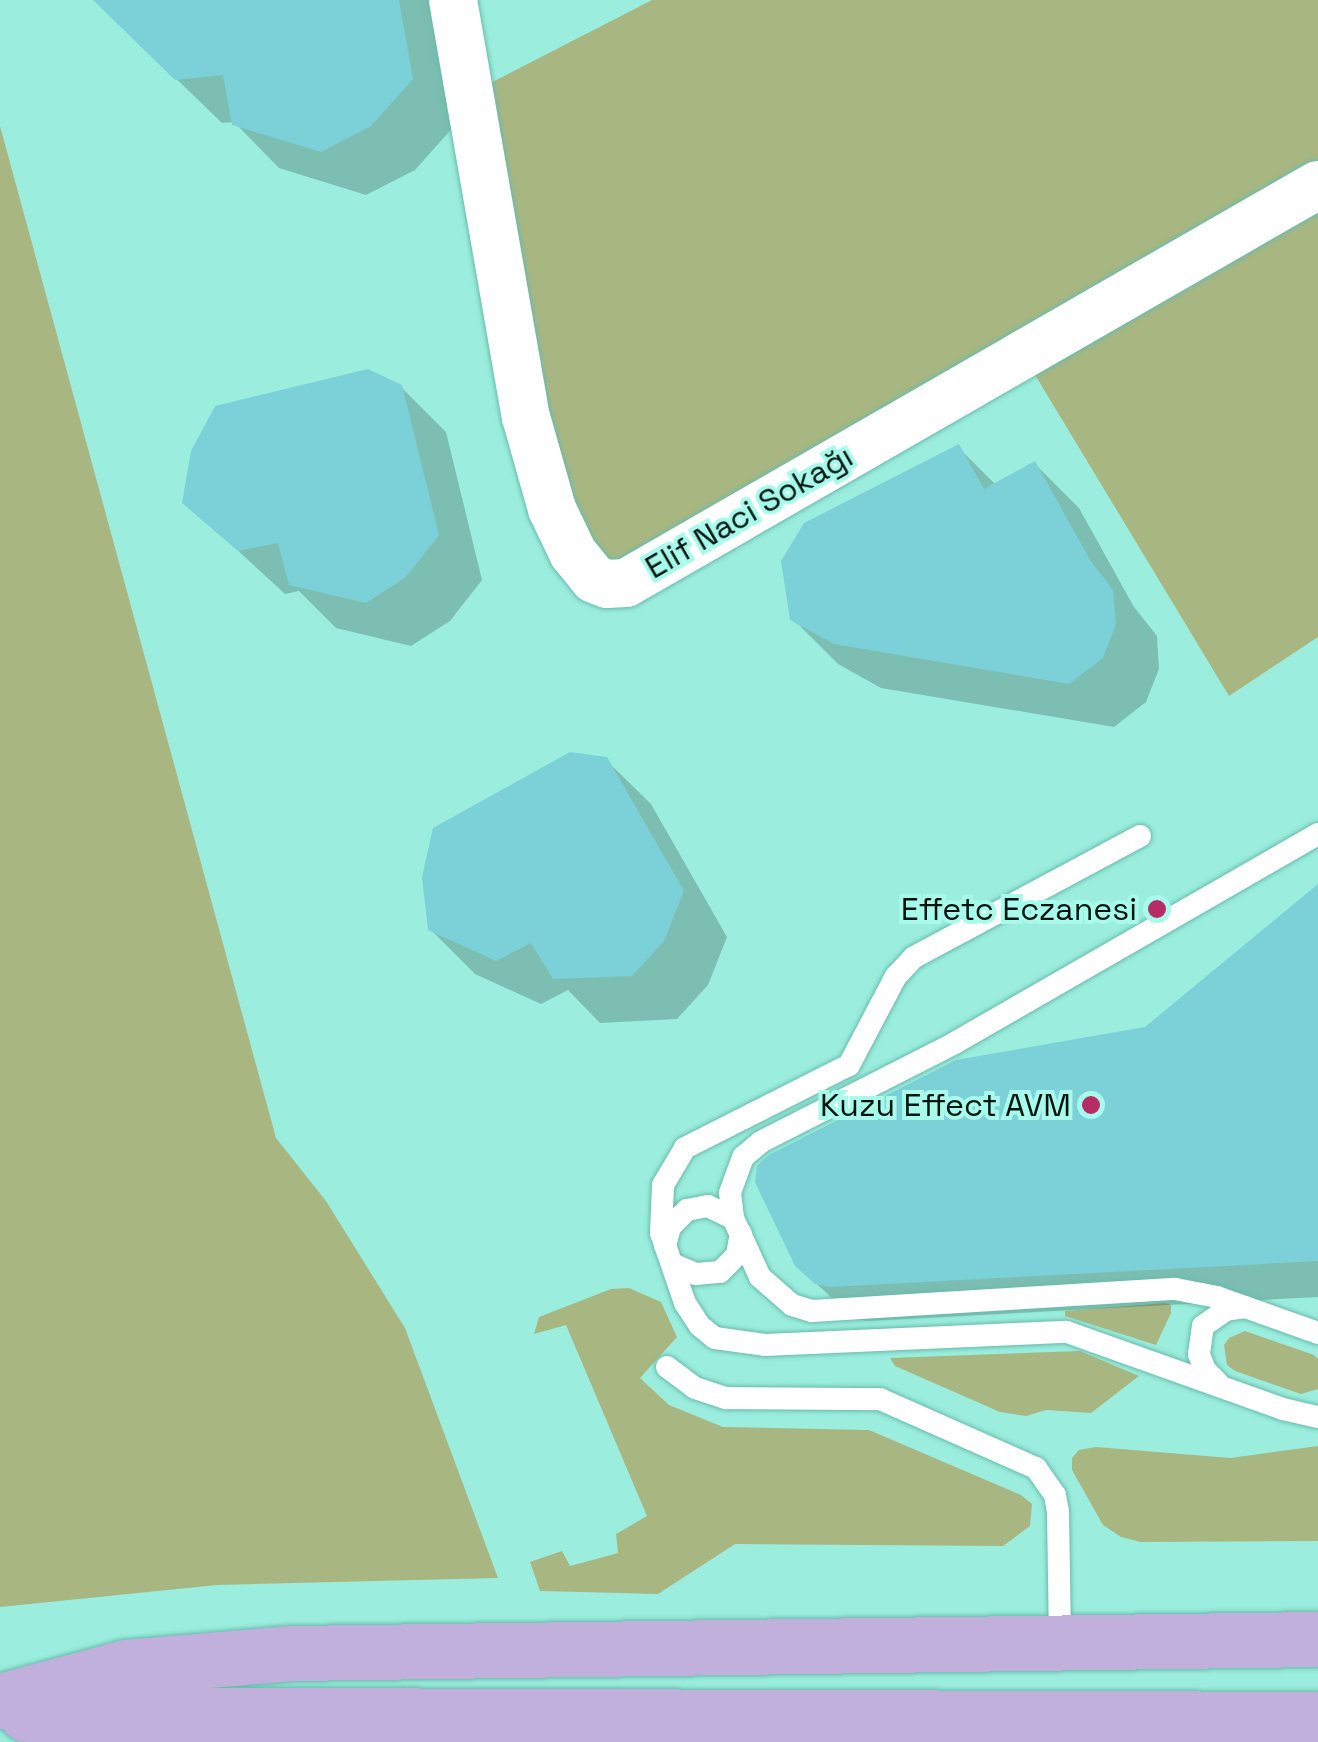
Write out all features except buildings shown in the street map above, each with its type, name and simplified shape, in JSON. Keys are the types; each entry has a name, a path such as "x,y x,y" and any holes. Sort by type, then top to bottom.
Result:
{"main road":[{"path":"0,1700 125,1667 291,1653 1318,1639"},
{"path":"0,1715 188,1712 1318,1719"}],"street":[{"name":"Elif Naci Sokağı","path":"453,0 526,417 552,509 573,554 594,579 607,584 626,583 1318,185"}],"lane":[{"path":"669,1255 696,1274 720,1272 737,1256 737,1226 730,1193 734,1173 743,1157 760,1142 954,1044 1318,834"},
{"path":"1140,836 914,956 896,976 849,1065 685,1148 664,1185 659,1212 669,1255 686,1303 700,1326 716,1338 737,1343 1057,1331 1090,1338 1318,1417"},
{"path":"669,1255 670,1227 687,1210 708,1206 737,1226 760,1277 774,1293 812,1311 1176,1289 1245,1307 1318,1333"},
{"path":"1220,1386 1205,1370 1199,1354 1203,1326 1226,1310 1245,1307"},
{"path":"667,1367 695,1388 726,1398 880,1399 1036,1468 1056,1495 1060,1641"}],"green space":[{"path":"652,0 1318,0 1318,637 1229,696 1023,355 626,583 573,553 469,94"},
{"path":"0,126 276,1138 326,1201 405,1328 498,1578 217,1585 0,1607"},
{"path":"629,1288 661,1302 677,1337 640,1378 669,1405 723,1427 869,1430 1021,1495 1032,1504 1030,1526 1003,1546 735,1544 658,1594 540,1591 530,1562 562,1551 570,1566 618,1553 616,1534 647,1516 566,1325 534,1334 539,1317 611,1289"},
{"path":"1171,1305 1171,1313 1156,1345 1065,1316 1065,1311"},
{"path":"1245,1331 1314,1355 1318,1359 1318,1389 1301,1394 1227,1365 1224,1345 1229,1338"},
{"path":"1080,1351 1139,1376 1091,1413 1046,1410 1026,1416 1000,1412 895,1366 890,1358"},
{"path":"1318,1446 1318,1541 1141,1542 1121,1537 1103,1525 1072,1470 1072,1458 1079,1450 1096,1447 1231,1458"}],"place":[{"name":"Effetc Eczanesi","path":"1157,909"},
{"name":"Kuzu Effect AVM","path":"1091,1105"}]}
